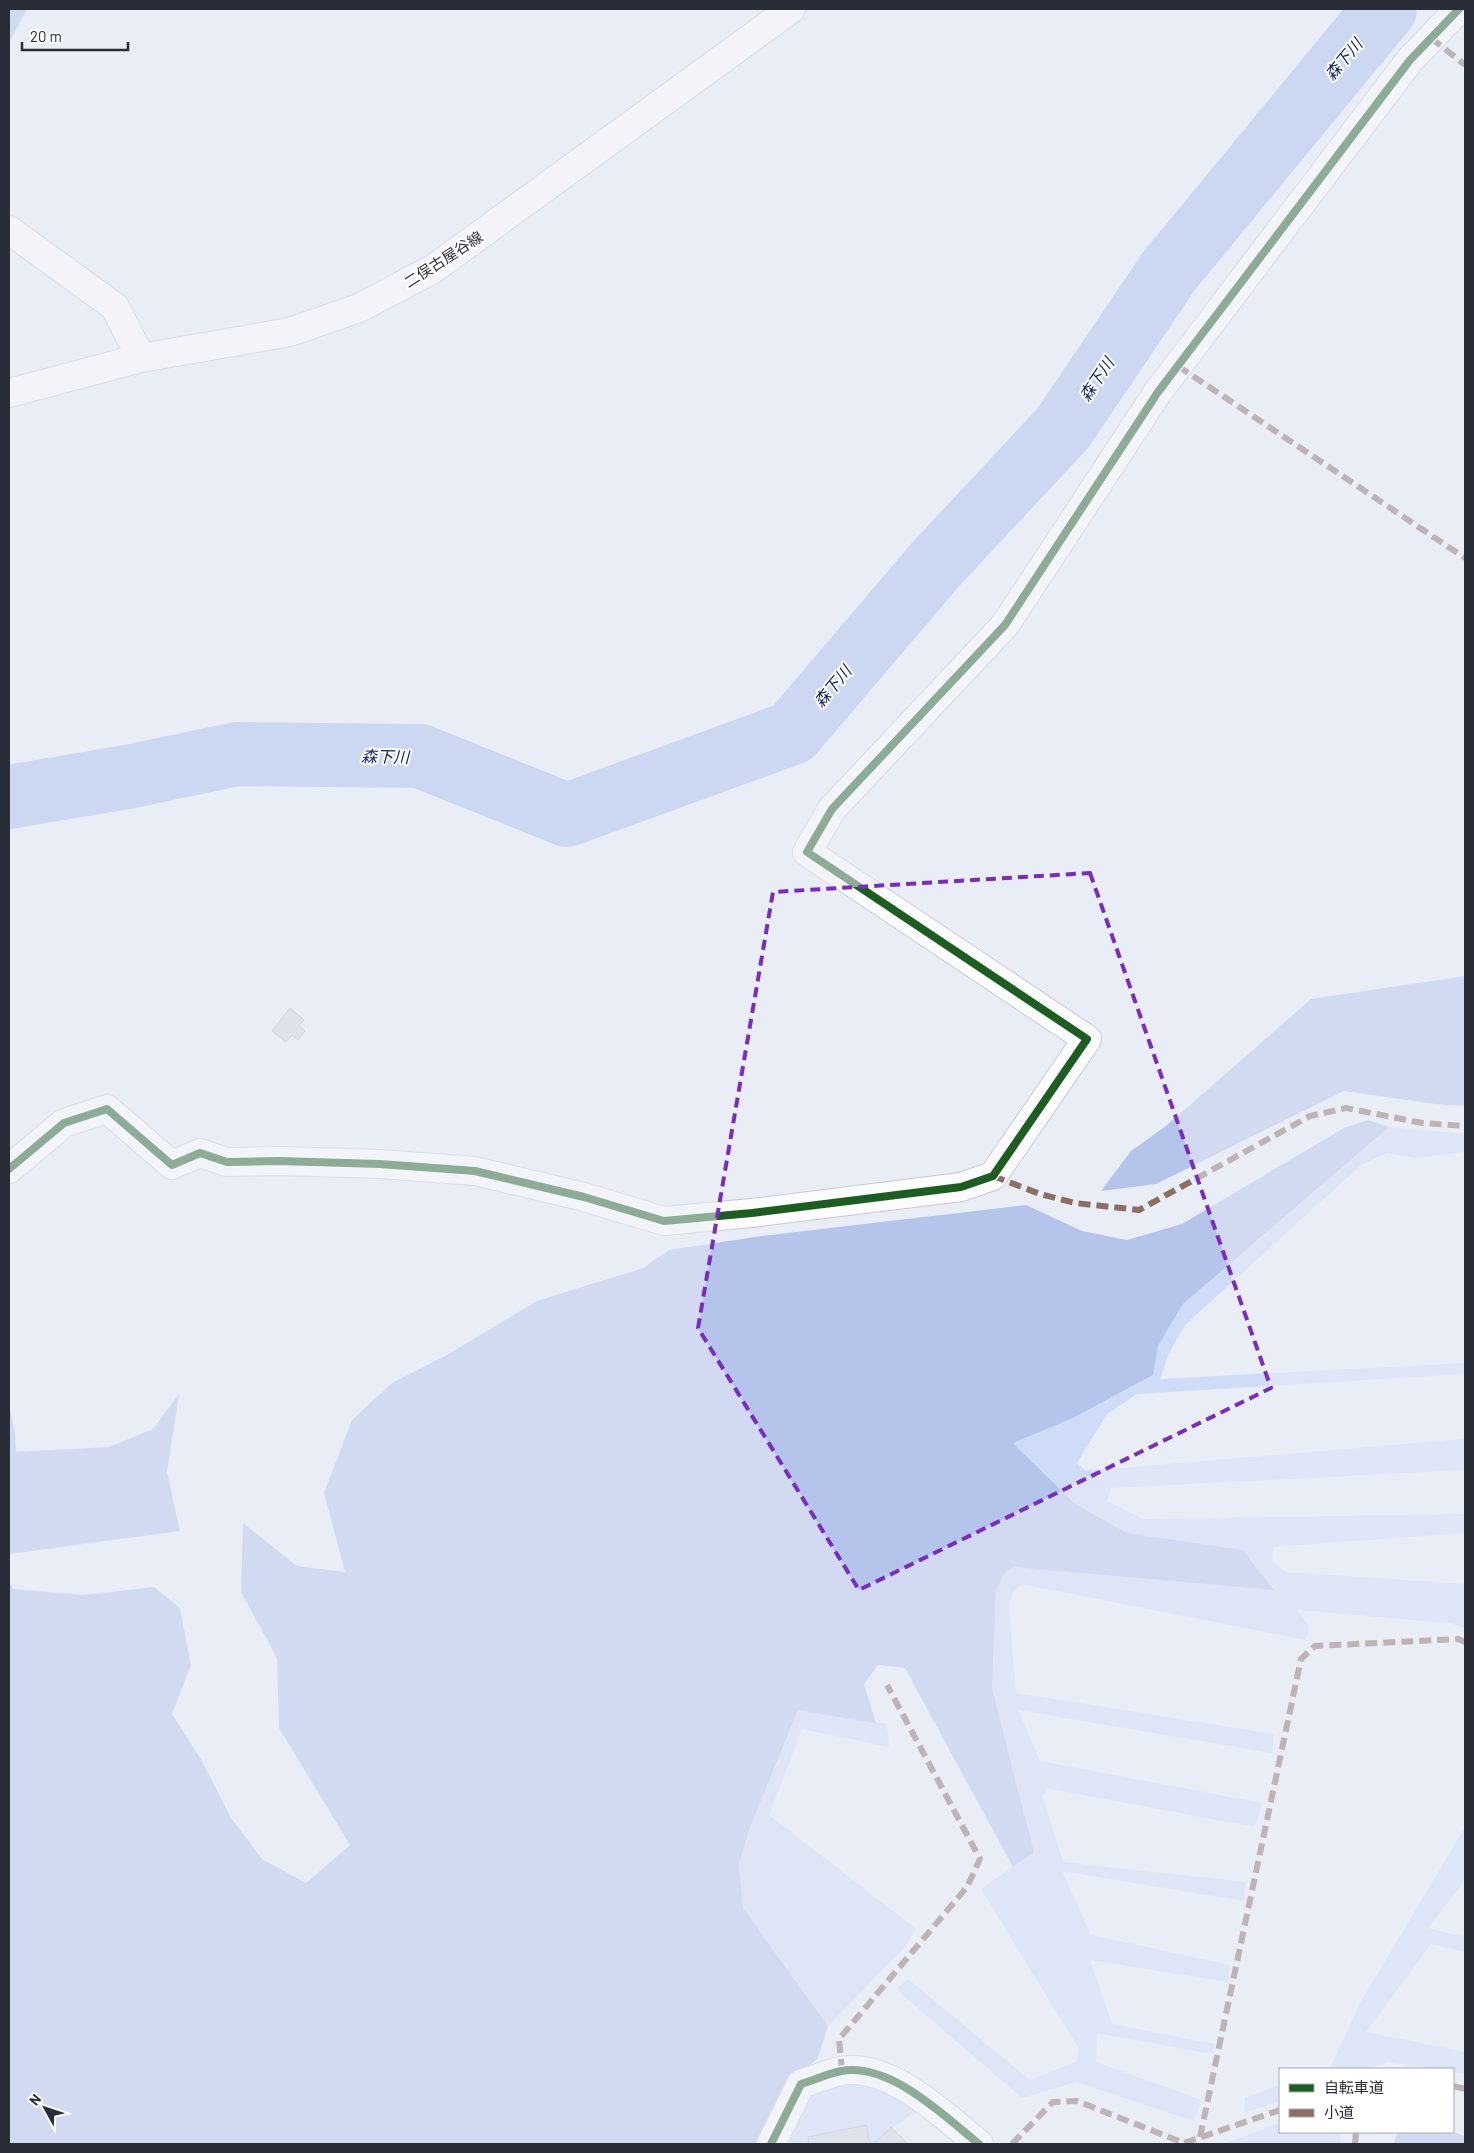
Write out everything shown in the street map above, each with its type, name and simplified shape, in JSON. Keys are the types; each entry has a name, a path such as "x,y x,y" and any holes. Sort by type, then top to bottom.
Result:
{"street":[{"name":"二俣古屋谷線","path":"9,393 141,358 290,332 359,308 433,269 791,9"},
{"path":"9,1169 64,1123 107,1109 172,1165 200,1153 227,1162 279,1161 380,1164 475,1171 584,1197 664,1221 752,1214 961,1187 993,1176 1088,1039 807,852 832,809 1005,625 1158,392 1410,60 1459,9"},
{"path":"9,230 114,307 141,358"},
{"path":"771,2144 800,2084 842,2071 868,2072 908,2088 979,2144"}],"highlighted area":[{"path":"1090,873 1271,1388 859,1590 698,1328 773,892"}],"shaded area":[{"path":"9,9 27,9 9,43"},
{"path":"1465,976 1465,1106 1435,1104 1344,1091 1156,1184 1101,1191 1131,1151 1166,1126 1311,999"},
{"path":"1368,1120 1389,1127 1183,1304 1158,1346 1153,1375 1073,1418 1013,1443 1074,1503 1127,1533 1243,1550 1274,1590 1014,1567 1005,1573 996,1590 992,1688 1034,1852 1013,1867 905,1668 878,1665 864,1684 876,1723 798,1710 749,1830 739,1864 743,1908 828,2026 818,2058 782,2090 756,2144 9,2144 9,1582 13,1589 83,1595 154,1587 180,1608 191,1665 172,1714 202,1761 231,1818 262,1859 306,1883 350,1845 279,1728 277,1658 241,1592 243,1523 297,1566 345,1572 324,1493 352,1420 392,1383 445,1356 537,1301 643,1268 669,1250 762,1236 1026,1205 1082,1231 1127,1240 1182,1224 1344,1128"},
{"path":"1389,1127 1465,1134 1465,1152 1416,1158 1387,1153 1361,1165 1185,1325 1168,1355 1160,1379 1465,1363 1465,1374 1137,1394 1107,1414 1077,1463 1086,1471 1465,1439 1465,1470 1111,1488 1107,1501 1143,1519 1465,1514 1465,1533 1273,1547 1272,1561 1286,1572 1465,1584 1465,1628 1450,1623 1297,1610 1309,1626 1306,1640 1021,1584 1012,1594 1009,1606 1016,1693 1274,1734 1272,1753 1018,1710 1040,1761 1262,1803 1255,1827 1046,1788 1043,1797 1063,1862 1246,1882 1244,1901 1062,1871 1091,1935 1230,1965 1228,1982 1090,1960 1112,2024 1215,2044 1213,2054 1097,2033 1096,2062 1202,2100 1193,2121 1076,2082 1022,2098 896,1989 908,1979 1030,2080 1076,2062 1079,2049 981,1889 1034,1852 992,1688 996,1590 1005,1573 1014,1567 1274,1589 1243,1550 1127,1533 1074,1503 1013,1443 1073,1418 1153,1375 1158,1346 1183,1304"},
{"path":"179,1394 167,1472 180,1531 9,1554 9,1405 15,1432 16,1452 109,1447 153,1429"},
{"path":"798,1710 887,1724 889,1747 802,1729 769,1815 916,1929 904,1948 828,2026 743,1908 739,1864 749,1830"},
{"path":"1465,1827 1465,1880 1428,1928 1465,1937 1465,1952 1431,1944 1366,2032 1465,2052 1465,2074 1454,2072 1454,2068 1427,2068 1388,2062 1371,2068 1328,2068 1331,2067 1359,2005"},
{"path":"856,2078 915,2103 915,2112 893,2127 895,2144 779,2144 808,2090"},
{"path":"1279,2085 1279,2101 1244,2113 1245,2098"},
{"path":"1279,2123 1279,2133 1339,2133 1341,2144 1224,2144"},
{"path":"1398,2133 1454,2133 1465,2136 1465,2144 1393,2144"}],"building":[{"path":"290,1008 304,1020 299,1026 305,1031 298,1040 292,1035 286,1042 272,1031"},
{"path":"866,2125 870,2144 809,2144 808,2137"},
{"path":"891,2127 908,2144 873,2144 880,2138"}],"waterway":[{"name":"森下川","path":"9,797 127,777 237,754 420,756 567,815 792,733 936,564 1063,428 1169,271 1385,9"}],"marked path":[{"path":"1431,38 1465,65"},
{"path":"1178,366 1465,558"},
{"path":"993,1176 1040,1194 1075,1203 1139,1210 1310,1116 1346,1108 1422,1123 1465,1126"},
{"path":"1200,2137 1301,1659 1315,1646 1458,1639 1465,1642"},
{"path":"842,2071 839,2039 967,1887 980,1859 887,1685"},
{"path":"1454,2086 1465,2089"},
{"path":"1012,2144 1053,2102 1077,2101 1184,2143 1279,2110"},
{"path":"1355,2144 1356,2133"}],"cycle path":[{"path":"9,1169 64,1123 107,1109 172,1165 200,1153 227,1162 279,1161 380,1164 475,1171 584,1197 664,1221 752,1213 961,1187 993,1176 1087,1039 807,852 832,809 1005,625 1158,392 1410,60 1459,9"},
{"path":"771,2144 801,2084 841,2071 860,2070 897,2083 915,2094 933,2106 979,2144"}]}
